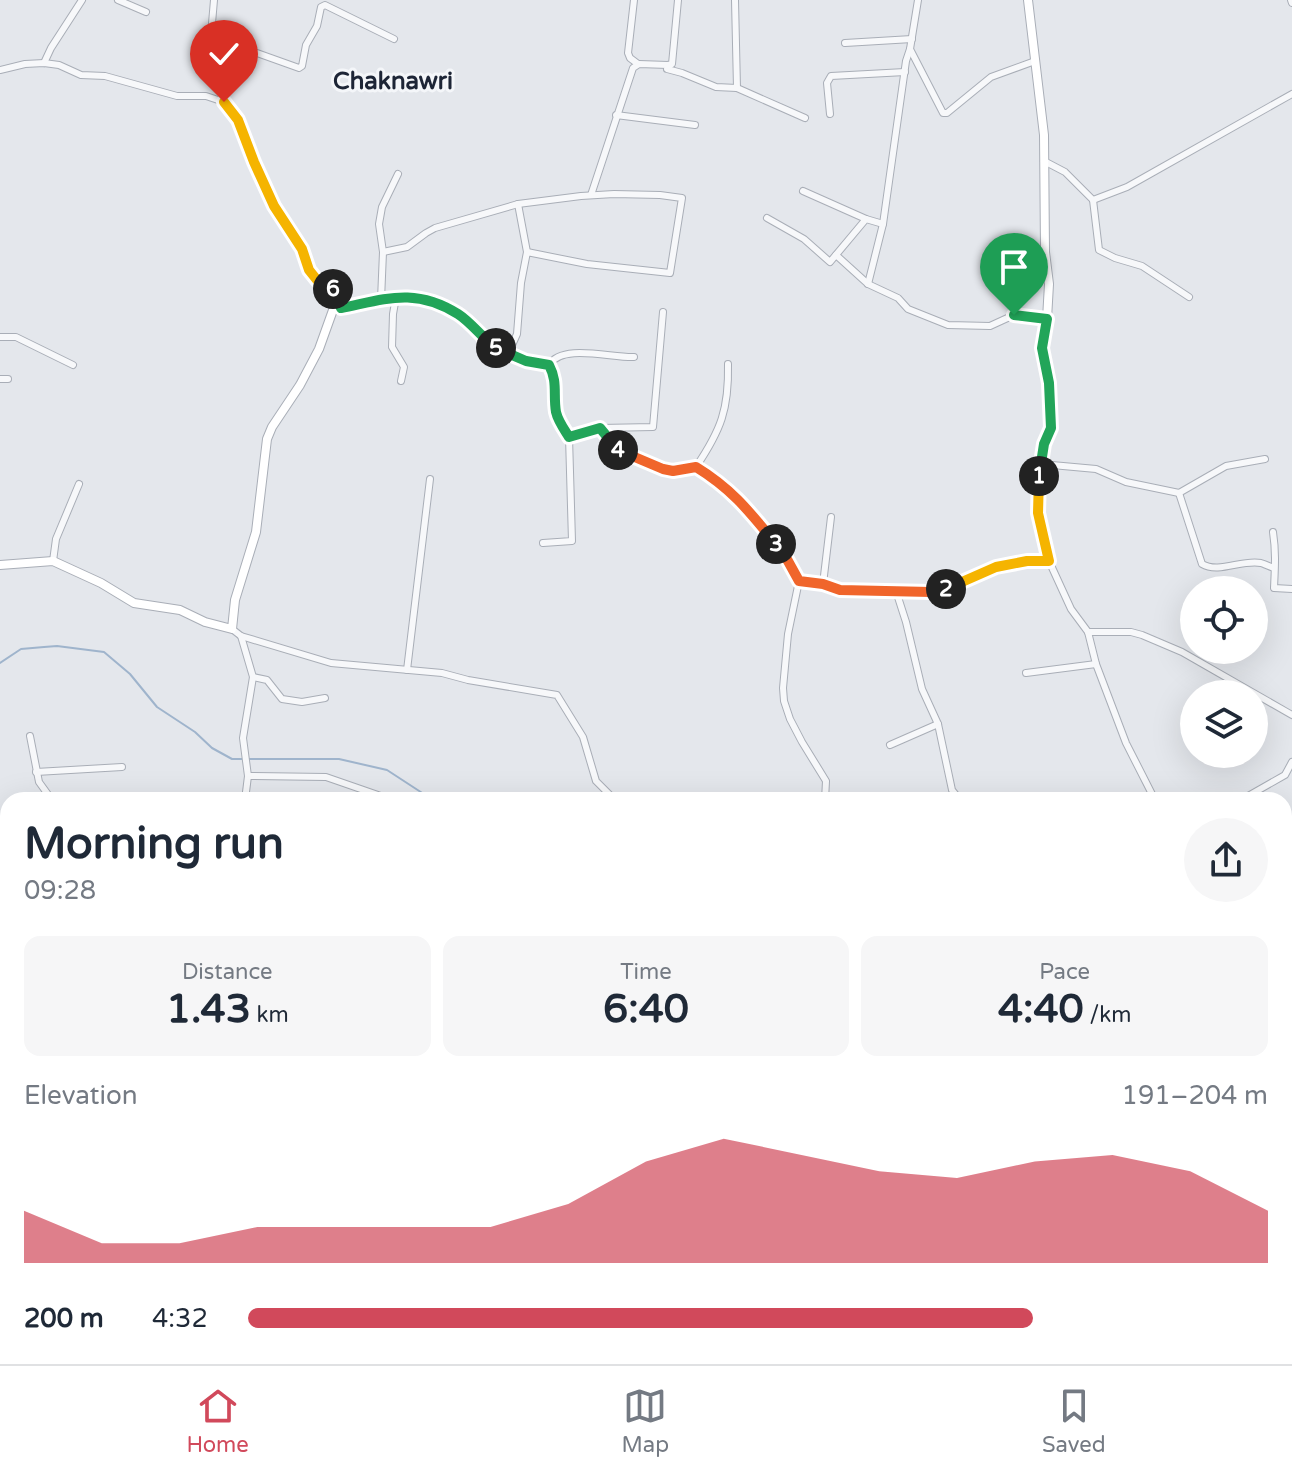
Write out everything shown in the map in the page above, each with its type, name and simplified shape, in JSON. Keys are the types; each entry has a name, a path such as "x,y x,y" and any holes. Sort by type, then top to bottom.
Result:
{"street":[{"path":"44,63 82,0"},
{"path":"118,0 146,12"},
{"path":"214,0 211,35 224,102 238,120 274,206 302,249 309,270 317,280 331,285 341,308"},
{"path":"634,0 628,53 636,66 672,69 716,87 737,88 805,118"},
{"path":"636,66 672,64 678,0"},
{"path":"735,0 737,88"},
{"path":"868,284 883,224 906,61 918,0"},
{"path":"1028,0 1044,135 1045,252 1049,284 1042,348 1049,383 1051,428 1044,444 1038,513 1049,561 1071,609 1088,632 1096,664 1126,743 1151,792"},
{"path":"214,50 257,53 299,68 324,2 394,39"},
{"path":"845,43 912,39"},
{"path":"910,49 945,113 991,77 1035,61"},
{"path":"0,70 25,64 59,65 81,75 105,76 177,96 206,96 224,102"},
{"path":"591,195 616,115 636,66"},
{"path":"830,114 827,83 831,76 905,72"},
{"path":"1093,200 1127,187 1292,94"},
{"path":"616,115 695,125"},
{"path":"1044,161 1065,172 1093,200 1099,250 1142,266 1189,297"},
{"path":"381,300 383,252 379,224 382,207 398,174"},
{"path":"803,191 883,224"},
{"path":"383,252 403,249 435,228 518,204 591,195 682,198 670,273 587,264 527,252"},
{"path":"508,354 517,334 527,252 518,204"},
{"path":"767,218 804,239 828,262 832,262 866,219"},
{"path":"836,255 868,284 898,298 908,309 948,325 990,326 1014,315 1047,319"},
{"path":"232,629 235,600 256,532 268,433 300,385 319,349 333,310 396,297 423,298 458,314 489,343 508,354 549,365"},
{"path":"396,297 392,347 404,367 401,381"},
{"path":"569,437 600,428 653,427 663,312"},
{"path":"0,337 16,337 73,365"},
{"path":"549,365 557,356 580,352 634,357"},
{"path":"696,467 713,441 725,412 729,388 728,364"},
{"path":"543,543 572,541 569,437 558,419 555,376 549,365"},
{"path":"600,428 619,451 673,471 696,467 720,482 783,552 799,581 788,634 784,701 802,742 826,781 825,792"},
{"path":"1041,464 1096,469 1126,482 1179,493 1226,466 1265,459"},
{"path":"407,670 430,479"},
{"path":"53,561 56,539 79,484"},
{"path":"1179,493 1205,567 1260,563 1274,568"},
{"path":"823,584 831,517"},
{"path":"1273,532 1277,558 1274,588 1292,589"},
{"path":"0,565 53,561 101,583 134,603 180,610 205,622 232,629 241,636 331,663 442,673 557,695 583,737 596,781 607,792"},
{"path":"799,581 840,590 939,591 996,567 1027,561 1049,561"},
{"path":"896,591 922,689 938,724 954,792"},
{"path":"1088,632 1142,635 1182,652 1292,715"},
{"path":"241,636 253,677 243,738 248,776 246,792"},
{"path":"1026,673 1096,664"},
{"path":"253,677 267,680 282,699 302,702 325,698"},
{"path":"890,745 938,724"},
{"path":"30,736 36,772 46,792"},
{"path":"1255,792 1285,775 1292,762"},
{"path":"36,772 122,767"},
{"path":"248,776 326,777 369,792"}],"waterway":[{"path":"0,663 21,649 57,646 104,652 130,674 157,707 195,732 212,748 232,759 242,759"},
{"path":"248,759 339,759 387,770 421,792"}],"district":[{"name":"Chaknawri","path":"393,81"}],"route":[{"path":"224,102 238,120 274,206 302,249 309,270 317,280 331,285 341,308 396,297 423,298 458,314 494,347 526,361 549,365 555,376 558,419 569,437 600,428 619,451 639,460 673,471 696,467 720,482 783,552 799,581 840,590 931,592 950,588 996,567 1027,561 1049,561 1038,513 1042,455 1051,428 1049,383 1042,348 1047,319 1014,315"}]}
